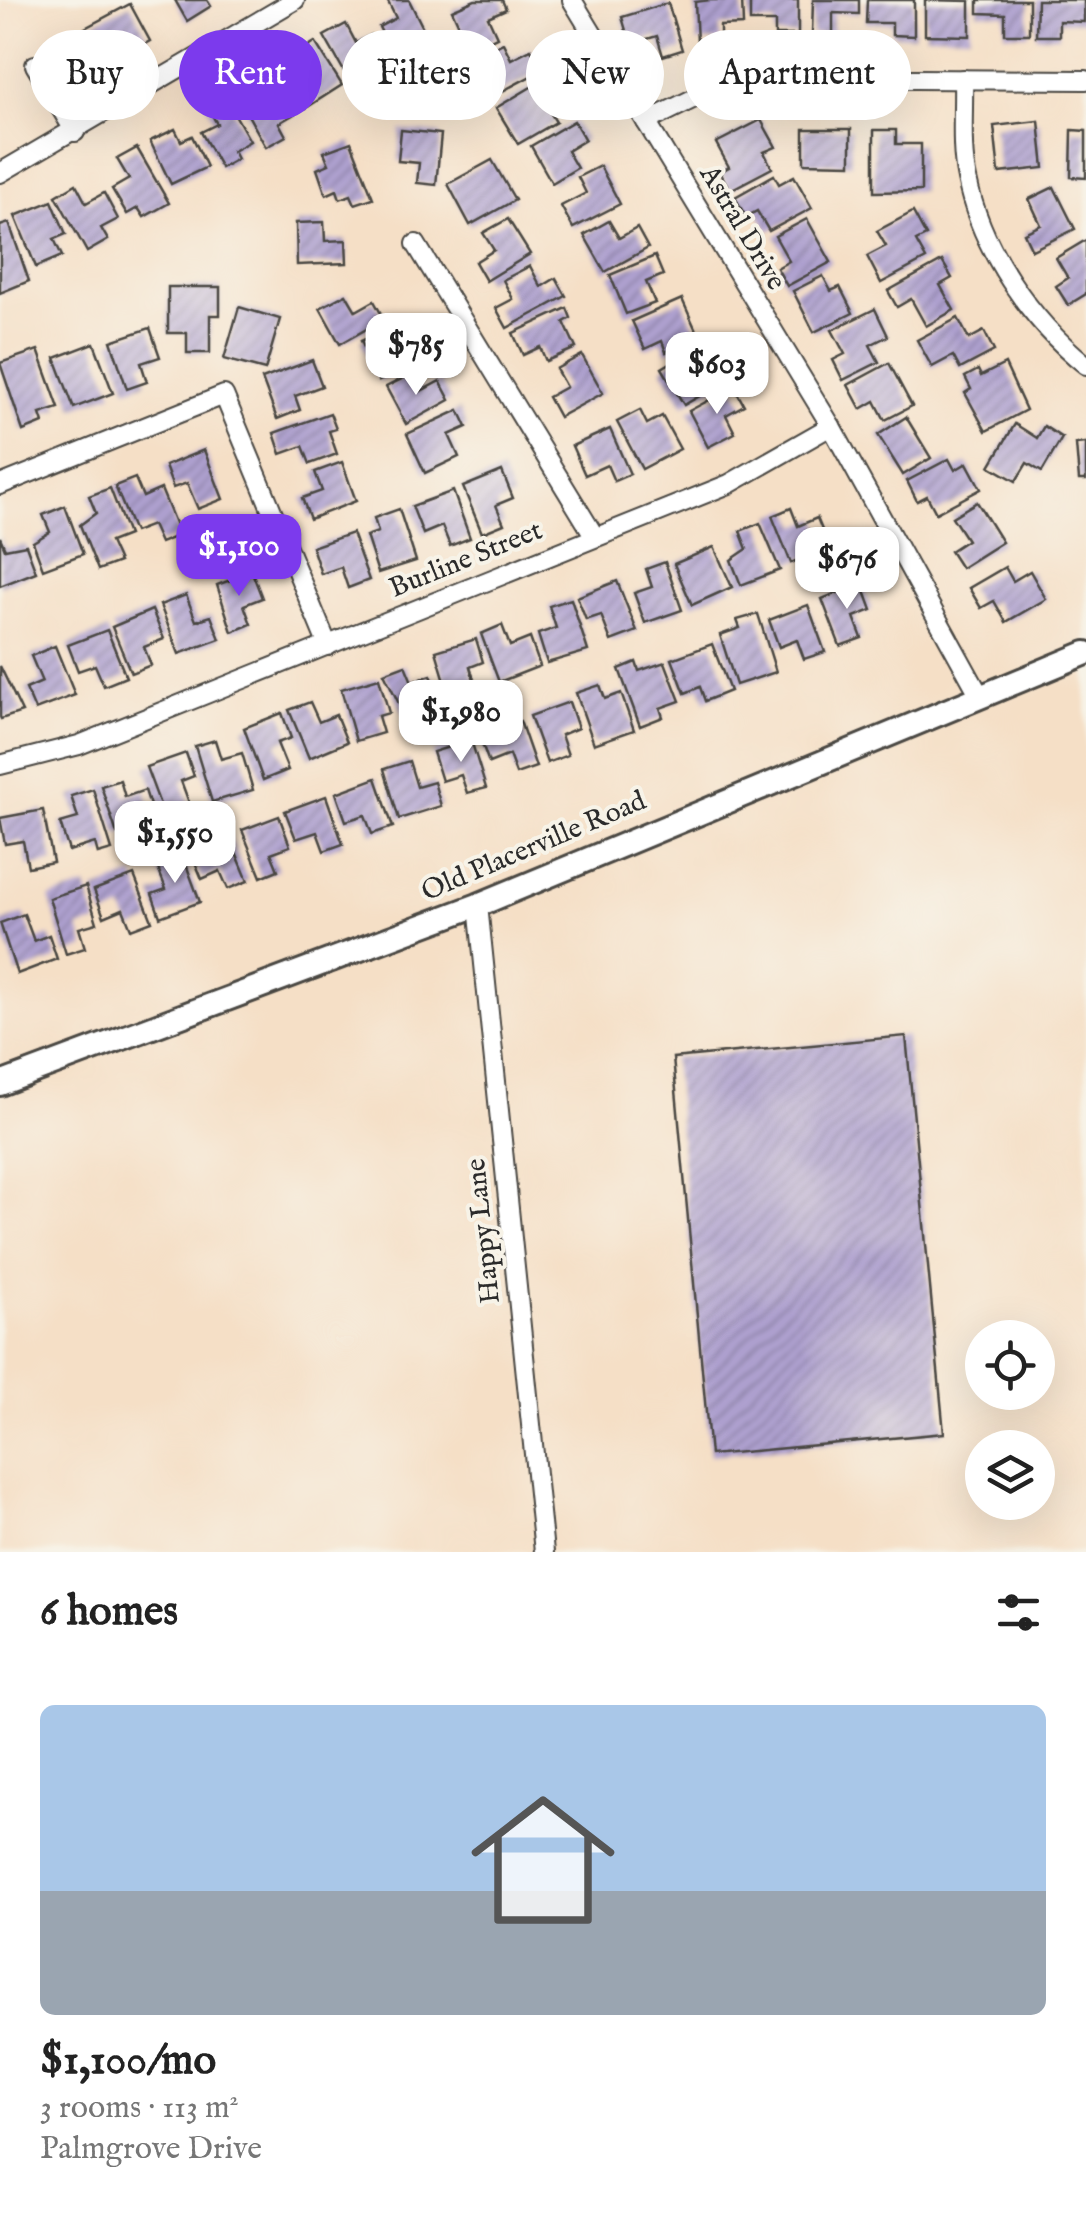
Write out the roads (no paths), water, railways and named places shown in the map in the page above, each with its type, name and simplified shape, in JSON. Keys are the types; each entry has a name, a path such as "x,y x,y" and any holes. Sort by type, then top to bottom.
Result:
{"street":[{"path":"0,173 76,132 293,0"},
{"name":"Astral Drive","path":"572,0 830,426 980,696"},
{"path":"646,122 714,88 762,78 1086,80"},
{"path":"964,79 964,158 980,221 1035,314 1086,365"},
{"path":"69,120 76,132"},
{"path":"416,244 595,538"},
{"path":"0,485 224,394 328,646"},
{"name":"Burline Street","path":"0,765 79,746 595,538 752,473 830,426"},
{"name":"Old Placerville Road","path":"0,1084 478,905 1086,653"},
{"name":"Happy Lane","path":"478,905 544,1552"}]}
